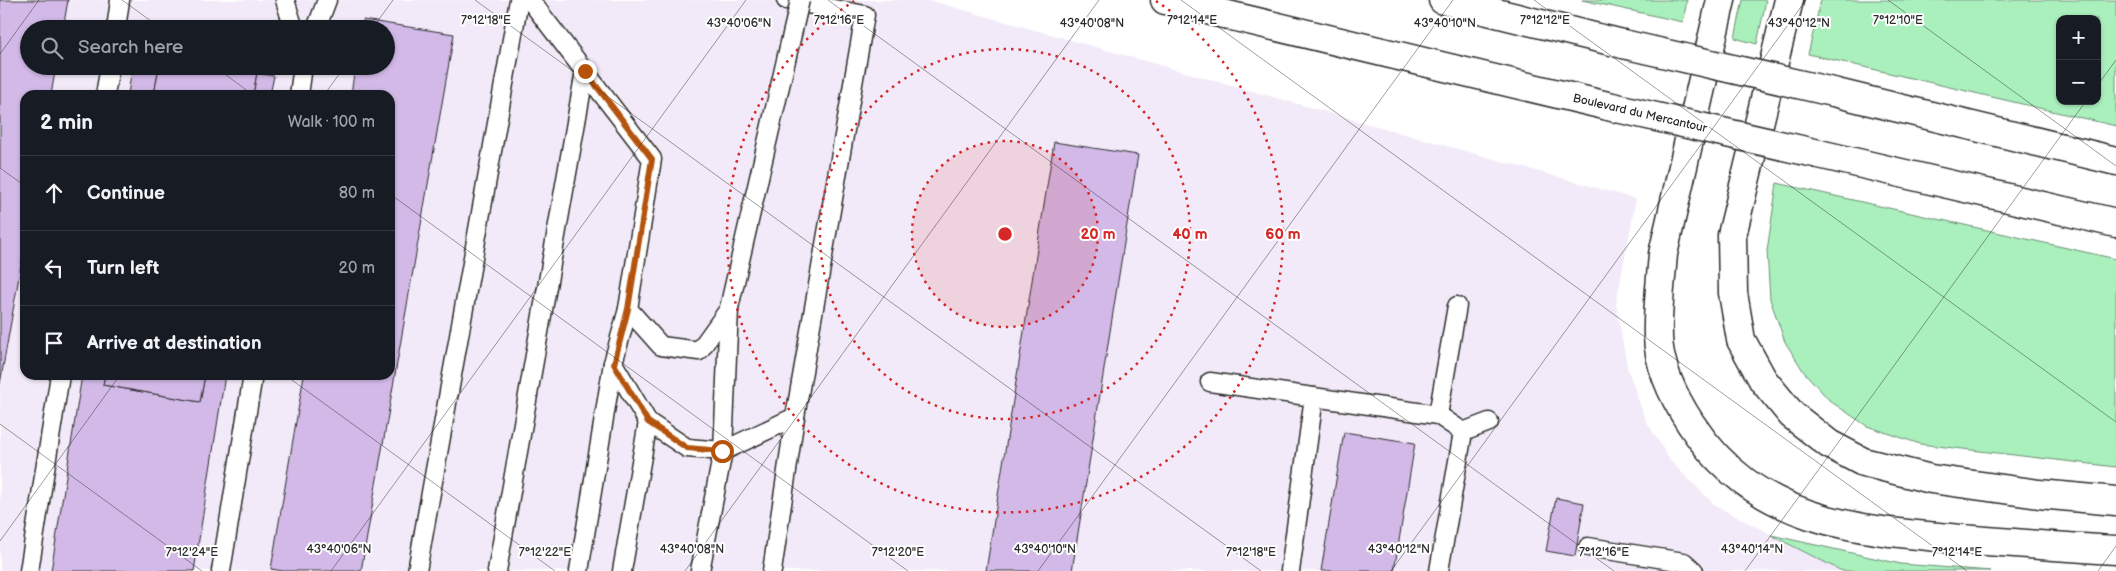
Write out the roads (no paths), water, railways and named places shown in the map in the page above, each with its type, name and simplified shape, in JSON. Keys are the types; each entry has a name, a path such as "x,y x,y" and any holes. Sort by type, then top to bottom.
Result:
{"main road":[{"name":"Boulevard du Mercantour","path":"1164,0 1608,106 2116,223"},
{"path":"1443,0 2116,161"},
{"path":"1721,0 1663,254 1659,293 1658,338 1665,373 1678,405 1697,434 1713,456 1738,479 1774,501 1842,525 1902,534 2116,550"},
{"path":"1789,0 1732,235 1733,293 1741,340 1763,380 1792,415 1829,444 1863,462 1930,479 2039,494 2116,501"}],"lane":[{"path":"117,20 120,0"},
{"path":"286,0 292,20"},
{"path":"319,20 327,0"},
{"path":"417,571 519,0"},
{"path":"530,0 652,159 628,309 614,364 579,571"},
{"path":"772,571 795,417 865,15 786,0"},
{"path":"700,571 722,451 729,308 800,0"},
{"path":"497,571 585,71"},
{"path":"106,90 108,75"},
{"path":"299,90 301,75"},
{"path":"1438,415 1456,306"},
{"path":"628,309 661,346 699,350 729,308"},
{"path":"614,364 648,422 687,448 722,451 795,417"},
{"path":"29,571 59,380"},
{"path":"221,571 252,380"},
{"path":"1210,382 1438,415 1463,432"},
{"path":"1290,571 1314,397"},
{"path":"622,571 648,422"},
{"path":"1463,432 1489,422"},
{"path":"1439,571 1463,432"},
{"path":"1588,547 1684,562 1694,571"}]}
